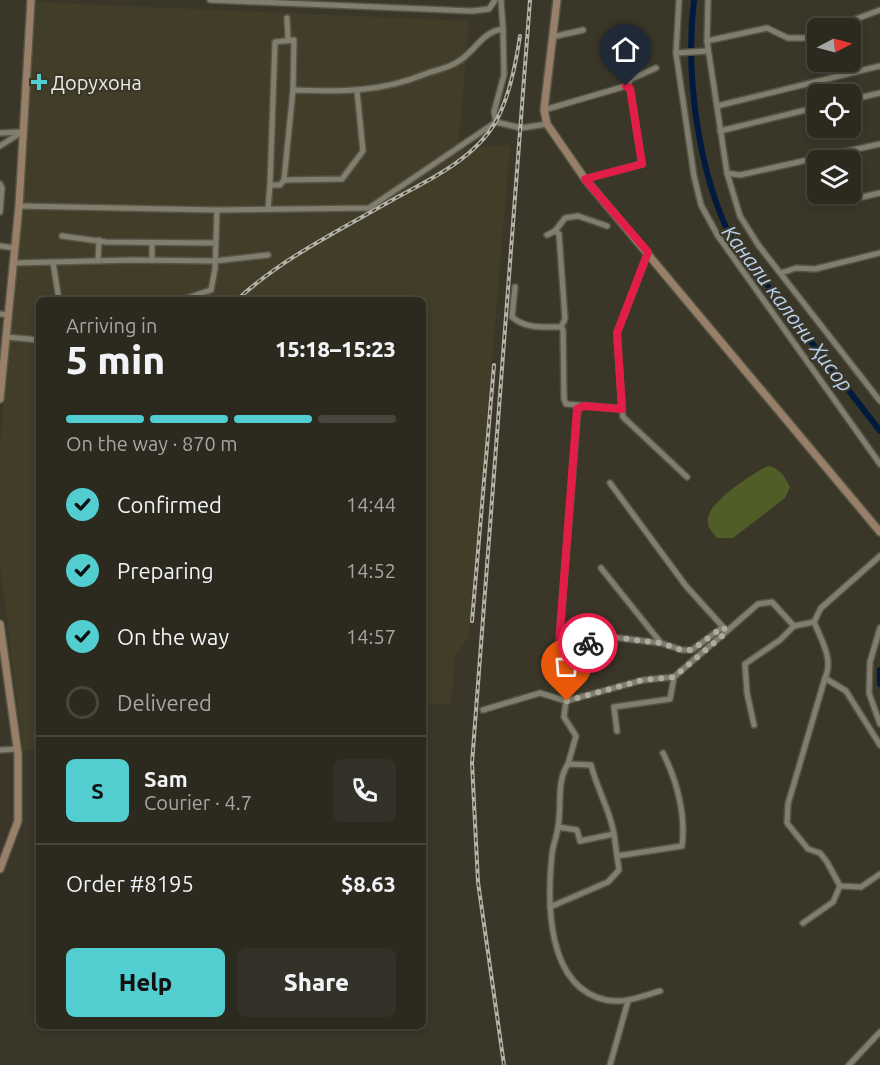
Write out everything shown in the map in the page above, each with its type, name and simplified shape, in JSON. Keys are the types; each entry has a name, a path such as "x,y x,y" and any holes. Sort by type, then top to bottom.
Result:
{"main road":[{"path":"0,399 19,206 31,0"},
{"path":"556,0 544,110 547,124 585,179 880,532"},
{"path":"0,624 17,749 18,821 0,869"}],"street":[{"path":"210,0 324,2 472,10 489,9 495,0"},
{"path":"496,122 494,112 504,75 501,0"},
{"path":"679,0 679,53 694,176 701,205 718,236 880,464"},
{"path":"708,0 706,51 727,173 740,216 759,246 880,401"},
{"path":"859,18 880,10"},
{"path":"287,18 288,39"},
{"path":"706,41 767,28 789,38 807,38"},
{"path":"293,90 357,91 402,85 459,61 487,35 503,29"},
{"path":"552,37 584,30"},
{"path":"268,209 273,58 275,42 288,39 294,40 293,90 284,180 280,185 270,185"},
{"path":"679,53 706,51"},
{"path":"717,106 880,66"},
{"path":"544,110 626,86 631,79 656,68"},
{"path":"585,179 642,164 630,88 626,86"},
{"path":"284,180 342,179 363,151 357,91"},
{"path":"861,97 880,93"},
{"path":"720,131 807,110"},
{"path":"19,206 217,210 369,208 496,122 521,128 547,124"},
{"path":"0,133 22,132"},
{"path":"0,146 22,132"},
{"path":"727,173 740,175 880,144"},
{"path":"0,184 2,188 0,212"},
{"path":"861,198 880,194"},
{"path":"190,297 211,290 215,261 217,210"},
{"path":"547,235 555,231 565,218 578,216 607,226"},
{"path":"555,231 560,234 565,319 561,327 564,399 566,404 622,409"},
{"path":"62,236 152,243 215,243"},
{"path":"98,261 99,240"},
{"path":"152,243 152,260"},
{"path":"0,246 15,248"},
{"path":"648,252 617,333 623,417 687,477"},
{"path":"781,273 796,268 815,269 880,253"},
{"path":"14,264 152,260 215,261 268,255"},
{"path":"53,262 59,297"},
{"path":"515,287 512,316 519,324 561,327"},
{"path":"0,314 9,315"},
{"path":"5,333 36,339"},
{"path":"578,406 559,644 564,650 611,637 661,643 681,650 692,650 758,604 772,602 794,626"},
{"path":"610,483 686,586 725,629"},
{"path":"840,886 827,862 820,854 808,849 787,823 788,804 817,696 829,670 827,655 814,622 820,608 880,556"},
{"path":"601,568 661,643"},
{"path":"754,725 747,693 745,664 780,640 794,626 814,622"},
{"path":"880,628 870,662 869,693 880,724"},
{"path":"617,731 614,706 669,699 674,677 725,629"},
{"path":"483,710 540,693 567,701 643,680 674,677"},
{"path":"825,678 846,691 880,745"},
{"path":"567,701 564,717 576,736 568,764 562,773 558,827 552,853 550,907 554,940 565,968 581,991 607,1001 628,1001 660,991"},
{"path":"0,750 17,749"},
{"path":"618,856 682,846 684,829 673,774 663,753"},
{"path":"550,907 608,882 619,870 611,816 597,788 591,765 568,764"},
{"path":"558,827 577,830 580,841 614,834"},
{"path":"840,886 861,887 880,874"},
{"path":"802,923 833,902 840,886"},
{"path":"610,1065 628,1001"},
{"path":"849,1065 880,1032"}],"shaded area":[{"path":"36,2 469,21 458,149 510,145 469,637 455,656 451,705 426,703 426,297 36,297 36,749 23,751 0,564 0,449 16,246 21,79"}],"green space":[{"path":"768,466 779,471 788,483 790,487 785,498 733,538 717,538 708,523 711,510 734,488"}],"waterway":[{"name":"Канали калони Ҳисор","path":"694,0 691,59 697,122 710,183 731,238 880,431"},
{"name":"Канали калони Ҳисор","path":"880,670 880,684"}],"railway":[{"path":"504,1065 478,882 472,763 530,0"},
{"path":"240,297 292,258 436,176 475,147 486,136 500,113 514,69 520,36"},
{"path":"472,621 494,365"}],"way so far":[{"path":"567,701 643,680 674,677 727,632 723,627 692,650 681,650 661,643 611,637 588,643"}],"place":[{"name":"Дорухона","path":"39,82"}],"route":[{"path":"588,643 564,650 559,644 577,409 578,406 622,409 617,333 648,252 585,179 639,167 642,164 641,142 630,88 626,86"}]}
